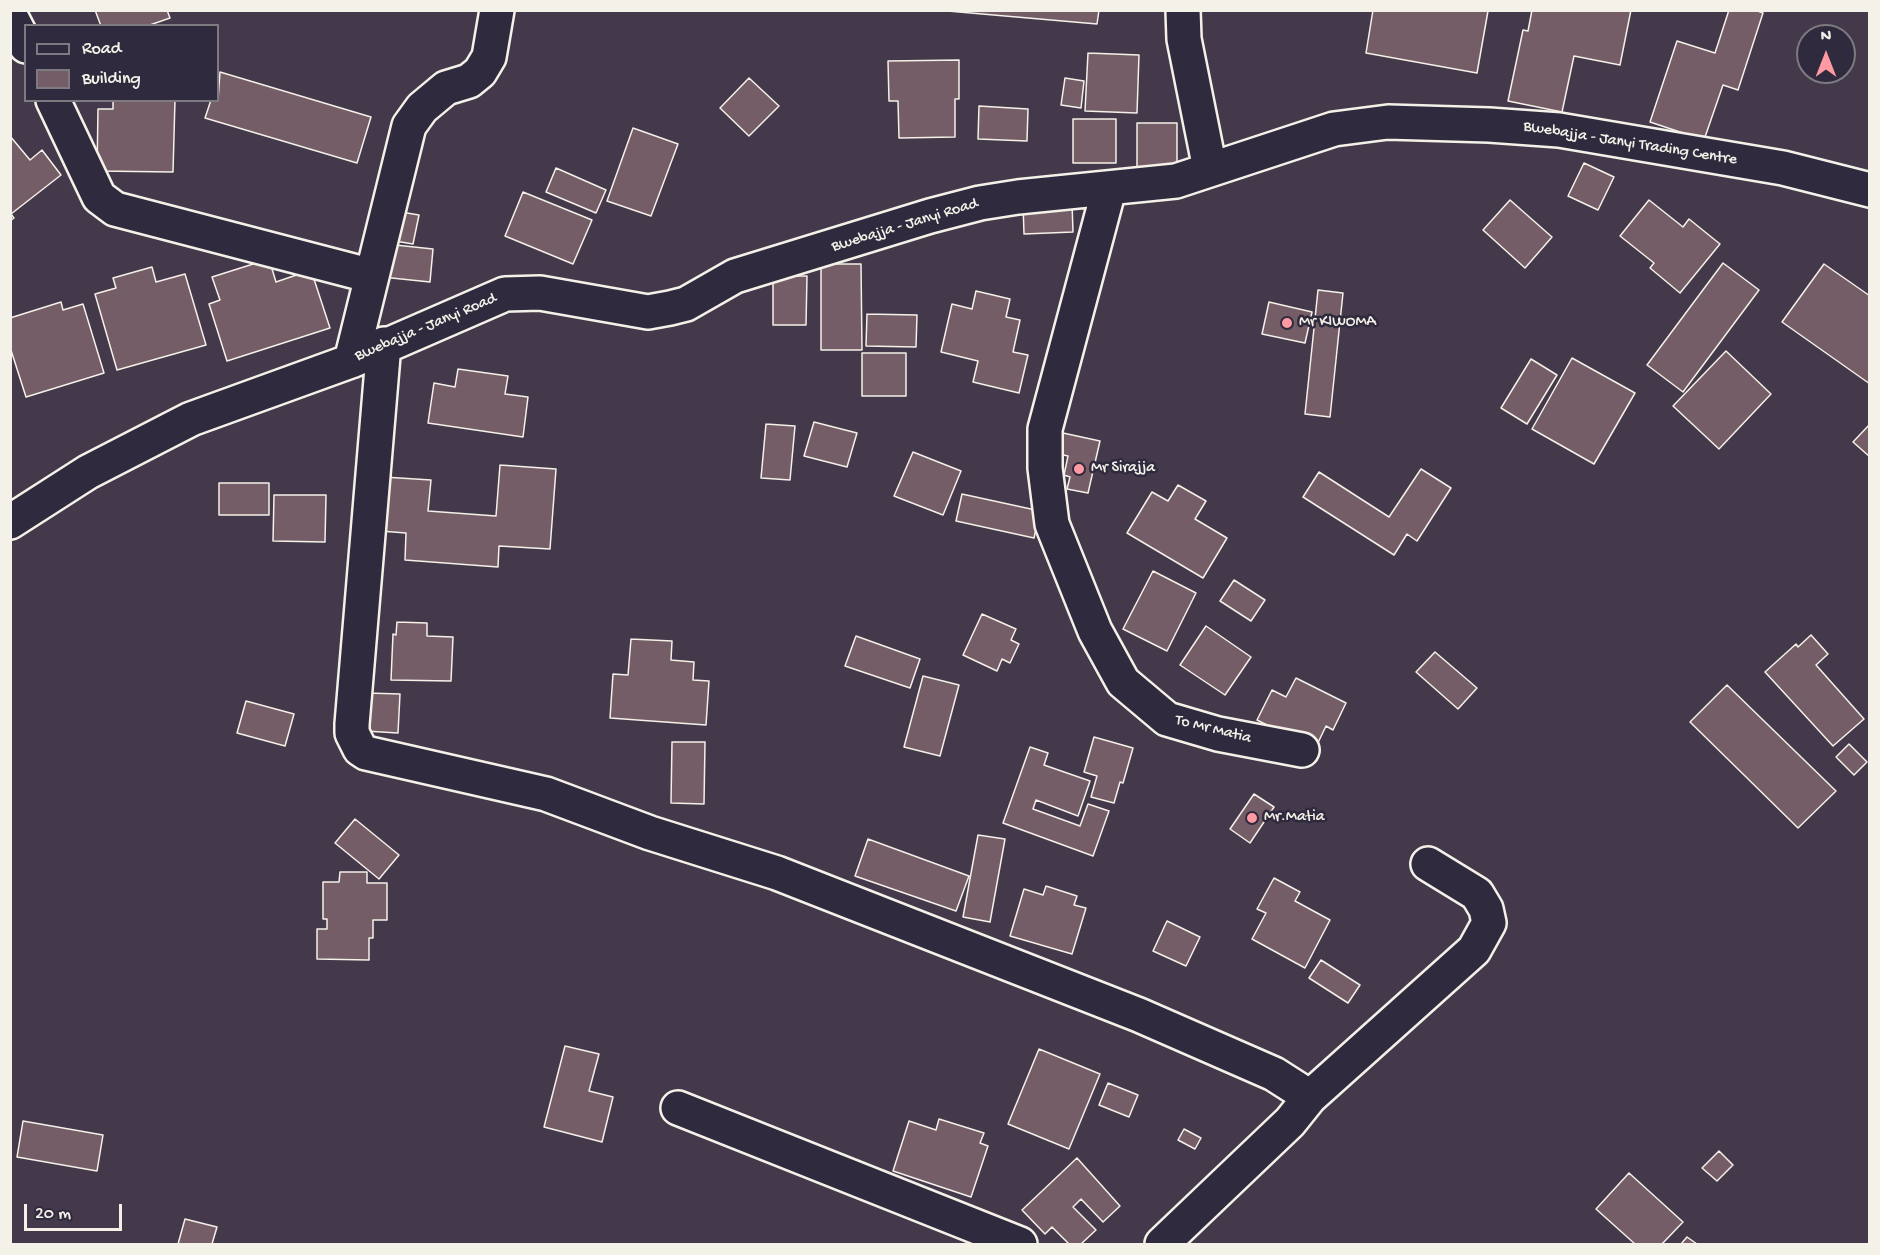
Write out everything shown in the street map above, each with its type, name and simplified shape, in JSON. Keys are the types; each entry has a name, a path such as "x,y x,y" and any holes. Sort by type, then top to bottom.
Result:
{"street":[{"path":"351,361 409,126 422,108 446,88 469,81 480,72 489,57 497,10"},
{"path":"1183,10 1185,39 1209,169"},
{"path":"10,15 24,41"},
{"path":"54,102 99,197 114,209 372,276"},
{"name":"Bwebajja - Janyi Trading Centre","path":"1109,189 1176,181 1334,129 1388,122 1559,130 1759,164 1869,190"},
{"name":"Bwebajja - Janyi Road","path":"10,522 88,472 191,419 351,361 506,294 540,292 648,312 686,304 735,276 930,216 980,203 1018,197 1109,189"},
{"name":"To Mr Matia","path":"1109,189 1045,429 1045,468 1052,524 1095,631 1123,682 1167,719 1218,734 1302,750"},
{"path":"384,345 352,724 352,733 360,748 366,753 546,794 650,833 777,873 1139,1015 1274,1074 1310,1097"},
{"path":"1162,1245 1290,1122 1310,1097 1474,950 1489,923 1486,909 1477,894 1428,864"},
{"path":"678,1108 1020,1245"}],"building":[{"path":"95,10 167,10 170,18 153,24 100,24"},
{"path":"936,10 1099,10 1097,24"},
{"path":"1373,10 1488,11 1477,73 1366,53"},
{"path":"1532,10 1631,10 1620,65 1574,56 1562,112 1508,101 1523,30 1528,31"},
{"path":"1729,10 1755,10 1763,13 1738,90 1723,85 1704,140 1650,122 1677,41 1715,53"},
{"path":"1088,53 1139,55 1137,113 1085,111"},
{"path":"959,60 959,99 955,99 955,137 899,138 898,101 889,101 888,61"},
{"path":"220,72 371,117 357,163 205,118 210,102 219,102"},
{"path":"749,78 779,106 749,136 720,108"},
{"path":"1065,78 1084,81 1081,108 1061,105"},
{"path":"113,102 175,102 173,172 97,171 98,109 113,109"},
{"path":"979,106 1028,109 1027,141 978,139"},
{"path":"1073,119 1116,119 1116,163 1073,163"},
{"path":"1137,123 1177,123 1177,166 1137,167"},
{"path":"633,128 678,144 651,216 607,201"},
{"path":"10,136 30,160 42,150 61,175 11,214 14,218 10,221"},
{"path":"1584,163 1614,177 1598,210 1568,196"},
{"path":"556,168 606,190 596,213 546,192"},
{"path":"523,192 592,220 573,264 505,236"},
{"path":"1510,200 1552,237 1525,268 1483,230"},
{"path":"1649,200 1683,227 1689,219 1720,244 1680,293 1650,268 1654,263 1620,236"},
{"path":"1072,202 1073,232 1024,234 1023,204"},
{"path":"395,211 419,215 413,244 389,240"},
{"path":"386,244 433,249 430,282 382,277"},
{"path":"269,259 276,282 311,270 330,328 227,361 209,304 220,300 212,277"},
{"path":"1723,263 1759,290 1683,392 1647,365"},
{"path":"821,264 861,264 862,350 821,350"},
{"path":"1824,264 1870,296 1870,384 1782,322"},
{"path":"152,267 156,282 185,274 206,345 117,370 95,294 116,288 113,278"},
{"path":"773,276 807,276 806,325 773,325"},
{"path":"1318,290 1343,293 1330,417 1305,414"},
{"path":"976,291 1010,299 1006,317 1020,320 1013,352 1028,355 1019,393 973,382 978,361 941,352 952,304 972,309"},
{"path":"61,302 63,310 83,304 104,373 26,397 10,347 10,318"},
{"name":"Mr KIWOMA","path":"1269,302 1312,312 1305,343 1262,334"},
{"path":"867,314 917,315 916,347 866,346"},
{"path":"1726,351 1771,394 1719,449 1673,406"},
{"path":"862,353 906,353 906,396 862,396"},
{"path":"1572,358 1635,393 1594,464 1532,429"},
{"path":"1531,359 1557,375 1527,424 1501,408"},
{"path":"458,369 508,376 505,394 528,397 523,437 428,423 434,383 455,387"},
{"path":"814,422 857,433 847,467 804,456"},
{"path":"766,424 795,426 790,480 761,478"},
{"path":"1870,424 1870,457 1853,442"},
{"name":"Mr Sirajja","path":"1063,433 1100,441 1088,493 1067,489 1070,477 1064,475 1068,456 1059,454"},
{"path":"913,452 961,471 943,515 894,496"},
{"path":"500,465 556,469 550,549 499,546 498,567 405,560 406,533 380,531 384,477 431,480 428,511 496,516"},
{"path":"1421,469 1451,488 1417,541 1407,534 1394,555 1303,497 1319,472 1389,517"},
{"path":"219,483 269,483 269,515 219,515"},
{"path":"1178,485 1206,501 1195,519 1227,538 1203,578 1127,533 1152,492 1168,501"},
{"path":"962,494 1040,511 1034,538 956,521"},
{"path":"274,495 326,495 325,542 273,541"},
{"path":"1153,571 1196,593 1167,651 1123,629"},
{"path":"1234,580 1265,600 1251,621 1220,601"},
{"path":"982,614 1016,629 1011,640 1019,644 1010,663 1002,659 997,671 963,655"},
{"path":"397,622 427,623 427,636 453,637 451,681 391,680 393,634 396,635"},
{"path":"1206,626 1251,657 1225,695 1180,665"},
{"path":"1811,635 1828,654 1816,665 1864,719 1833,746 1765,672 1796,644 1798,647"},
{"path":"856,636 920,659 910,688 845,666"},
{"path":"631,639 672,641 671,660 694,662 693,680 709,681 706,725 610,718 613,674 628,675"},
{"path":"1435,652 1477,688 1458,709 1416,672"},
{"path":"923,676 959,685 940,756 904,747"},
{"path":"1296,678 1346,703 1333,730 1326,726 1315,749 1257,720 1272,690 1286,697"},
{"path":"1727,685 1836,791 1798,828 1690,722"},
{"path":"367,693 400,694 398,733 365,731"},
{"path":"246,701 294,714 285,746 237,733"},
{"path":"1094,737 1133,748 1123,783 1120,782 1114,803 1091,797 1097,776 1084,772"},
{"path":"672,742 705,742 704,804 671,803"},
{"path":"1849,744 1867,762 1854,775 1836,757"},
{"path":"1030,747 1048,753 1044,765 1090,781 1078,816 1036,800 1033,809 1080,826 1088,804 1109,811 1093,856 1003,823"},
{"name":"Mr.Matia","path":"1254,794 1274,807 1250,843 1230,829"},
{"path":"355,819 399,855 379,879 335,843"},
{"path":"978,835 1005,839 990,922 963,917"},
{"path":"868,839 969,876 956,911 855,876"},
{"path":"340,872 367,872 367,883 387,883 387,920 373,920 373,938 369,938 369,960 317,959 317,929 327,929 327,919 323,919 323,882 339,882"},
{"path":"1274,878 1300,892 1295,901 1330,920 1305,968 1252,939 1266,913 1257,909"},
{"path":"1046,886 1077,896 1074,905 1086,908 1072,954 1010,936 1024,889 1043,895"},
{"path":"1167,921 1200,937 1186,966 1153,951"},
{"path":"1321,960 1360,985 1348,1003 1309,978"},
{"path":"565,1046 599,1054 589,1091 613,1097 602,1142 544,1127"},
{"path":"1039,1049 1100,1074 1069,1149 1008,1124"},
{"path":"1108,1083 1138,1095 1129,1117 1099,1105"},
{"path":"939,1119 984,1133 980,1143 988,1146 971,1197 893,1171 909,1121 936,1130"},
{"path":"23,1121 103,1135 97,1171 17,1157"},
{"path":"1184,1129 1201,1138 1195,1149 1178,1140"},
{"path":"1719,1151 1733,1165 1717,1181 1702,1168"},
{"path":"1077,1158 1120,1206 1103,1222 1081,1199 1073,1207 1096,1230 1081,1244 1069,1244 1052,1227 1045,1234 1022,1210"},
{"path":"1629,1173 1683,1222 1662,1244 1635,1244 1596,1209"},
{"path":"185,1219 217,1227 212,1244 178,1244"},
{"path":"1687,1237 1697,1244 1681,1244"}],"place":[{"name":"Mr KIWOMA","path":"1287,323"},
{"name":"Mr Sirajja","path":"1079,469"},
{"name":"Mr.Matia","path":"1252,818"}]}
